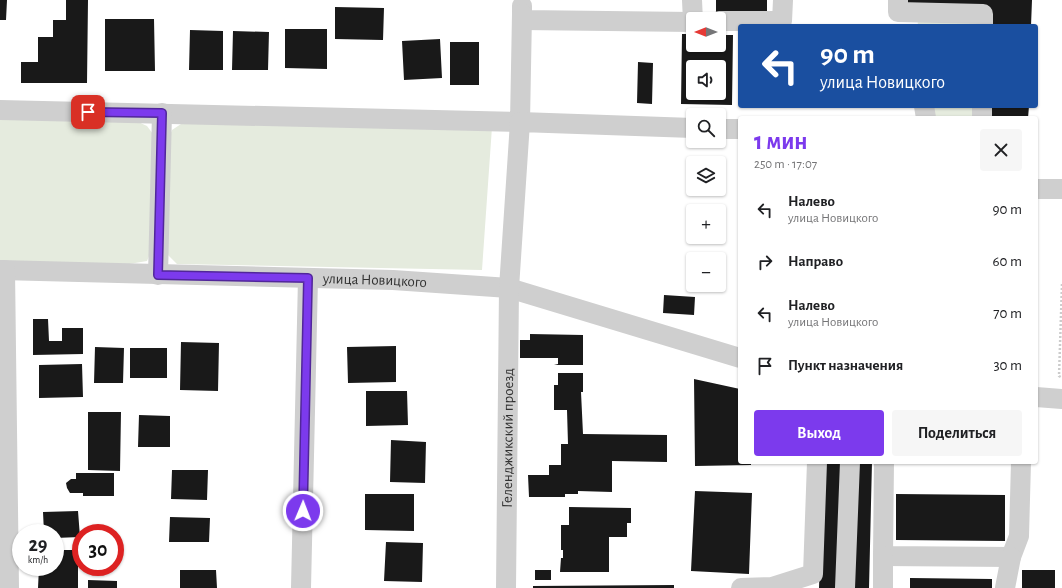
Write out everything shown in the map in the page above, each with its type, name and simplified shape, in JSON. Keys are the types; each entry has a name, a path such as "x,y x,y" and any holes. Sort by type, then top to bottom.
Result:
{"street":[{"path":"692,0 693,12"},
{"path":"726,21 782,21 783,0"},
{"path":"898,0 898,12 915,19 983,14 983,24"},
{"path":"522,7 522,20 686,22"},
{"name":"Геленджикский проезд","path":"506,588 508,288 520,122 522,7"},
{"path":"0,110 520,122 686,128"},
{"path":"158,275 162,113"},
{"path":"726,129 738,130"},
{"path":"1038,189 1062,189"},
{"path":"2,270 9,588"},
{"name":"улица Новицкого","path":"2,270 393,280 508,288 738,357"},
{"path":"301,588 308,278"},
{"path":"1038,397 1062,399"},
{"path":"741,588 772,587 813,574 817,464"},
{"path":"846,588 850,464"},
{"path":"882,588 884,464"},
{"path":"1005,588 1011,557 1019,536 1020,464"},
{"path":"883,556 1011,557"}],"path":[{"path":"1062,284 1059,376 1062,378"}],"shaded area":[{"path":"917,14 981,16 981,24 918,24"},
{"path":"927,108 980,108 980,116 928,116"},
{"path":"0,116 134,120 147,126 153,134 152,249 147,261 129,264 0,261"},
{"path":"184,122 492,127 482,270 177,264 167,254 166,145 172,130"}],"building":[{"path":"0,0 7,0 6,20 0,20"},
{"path":"66,0 88,0 87,83 21,83 21,62 38,62 38,37 53,37 53,20 66,20"},
{"path":"716,0 767,0 767,14 716,12"},
{"path":"903,0 1032,0 1031,24 989,24 989,6 903,4"},
{"path":"335,7 384,8 383,40 335,39"},
{"path":"105,19 154,19 155,71 105,71"},
{"path":"285,29 327,29 327,69 285,68"},
{"path":"190,30 223,31 223,70 189,70"},
{"path":"233,31 269,32 268,70 232,70"},
{"path":"682,34 686,34 686,52 726,52 726,35 733,35 732,105 681,104"},
{"path":"440,39 442,78 404,80 402,41"},
{"path":"450,42 479,42 479,85 450,85"},
{"path":"638,62 653,63 652,104 637,103"},
{"path":"986,108 1029,108 1028,116 986,116"},
{"path":"664,295 695,297 694,315 663,313"},
{"path":"33,319 48,319 49,341 62,341 62,328 83,328 83,354 33,355"},
{"path":"530,334 583,335 583,365 554,365 558,364 558,358 520,358 520,340 530,340"},
{"path":"181,342 219,343 218,391 180,390"},
{"path":"396,346 396,382 348,383 347,347"},
{"path":"95,347 124,348 123,383 94,383"},
{"path":"130,348 167,348 167,378 130,378"},
{"path":"82,364 83,397 39,398 39,365"},
{"path":"558,373 583,373 583,392 581,392 583,434 667,435 667,462 612,461 612,492 578,491 578,494 565,494 565,497 529,497 528,475 549,475 549,465 561,465 561,444 568,444 567,410 554,410 554,385 558,385"},
{"path":"694,379 738,389 738,464 751,465 695,466"},
{"path":"366,391 407,391 408,425 366,426"},
{"path":"88,412 121,412 120,471 88,470"},
{"path":"139,415 170,416 170,447 138,447"},
{"path":"391,440 426,442 425,483 390,482"},
{"path":"823,464 842,464 838,588 819,588"},
{"path":"855,464 872,464 869,588 851,588"},
{"path":"172,470 208,470 207,500 171,499"},
{"path":"76,473 114,473 114,496 83,496 83,493 70,493 66,483 71,479 76,479"},
{"path":"695,491 752,493 749,574 691,571"},
{"path":"365,494 414,494 414,531 365,530"},
{"path":"896,494 1005,495 1005,541 896,540"},
{"path":"569,507 631,508 631,523 627,523 627,537 609,537 609,572 560,572 561,558 563,558 563,550 561,550 561,525 569,525"},
{"path":"78,511 79,524 72,524 72,537 64,538 64,524 44,524 43,512"},
{"path":"170,517 210,518 209,542 169,542"},
{"path":"386,542 423,543 422,582 384,581"},
{"path":"64,550 72,550 72,576 78,576 78,588 38,588 39,576 64,576"},
{"path":"180,570 216,570 217,588 180,588"},
{"path":"535,570 551,570 551,580 535,580"},
{"path":"1022,570 1055,570 1055,588 1022,588"},
{"path":"910,578 992,579 992,588 910,588"},
{"path":"88,580 117,581 117,588 88,588"},
{"path":"674,585 674,588 533,588 533,586"}],"route":[{"path":"88,112 162,113 158,275 308,278 303,511"}]}
